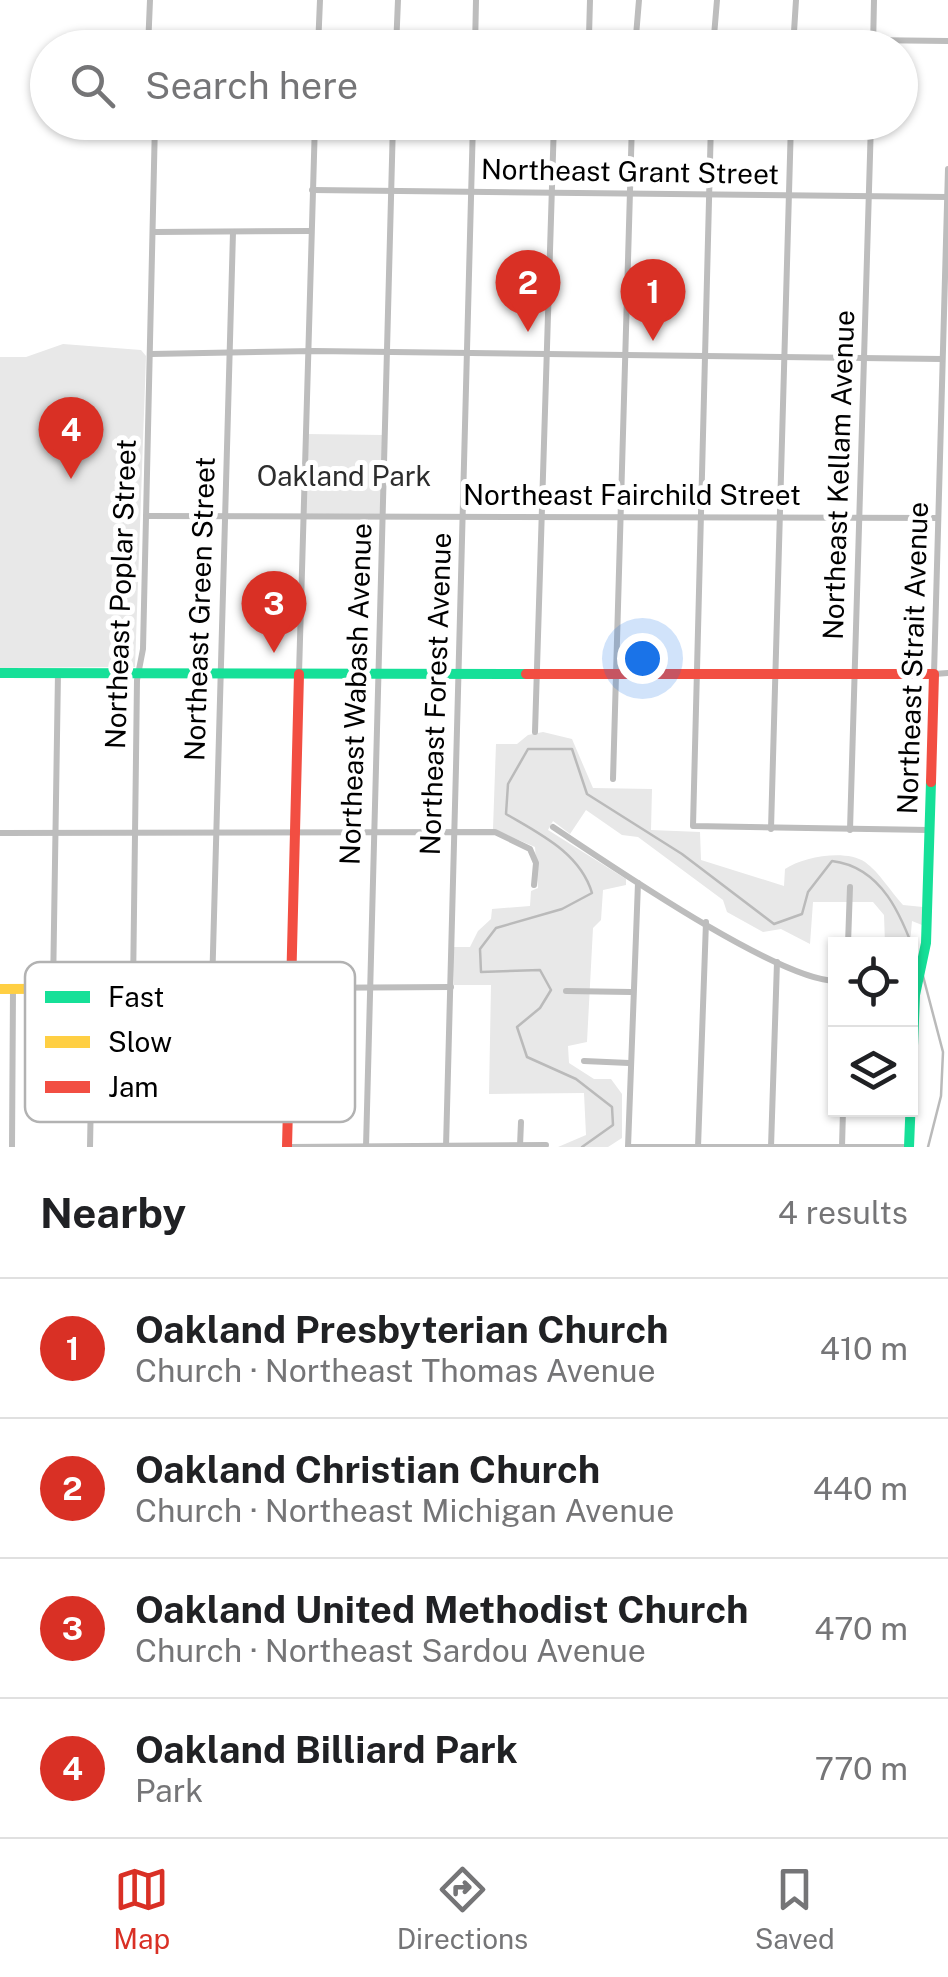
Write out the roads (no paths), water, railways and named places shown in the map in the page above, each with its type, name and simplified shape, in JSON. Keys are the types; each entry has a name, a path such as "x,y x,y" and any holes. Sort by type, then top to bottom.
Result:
{"main road":[{"path":"0,673 934,674"},
{"path":"292,962 299,674"},
{"name":"Northeast Strait Avenue","path":"918,968 926,943 934,674"},
{"path":"0,990 25,989"},
{"name":"Northeast Strait Avenue","path":"909,1147 913,1027"},
{"path":"288,1122 288,1147"}],"street":[{"path":"149,30 150,0"},
{"path":"318,30 320,0"},
{"path":"396,30 398,0"},
{"path":"475,30 476,0"},
{"path":"589,30 590,0"},
{"path":"636,30 638,0"},
{"path":"715,30 717,0"},
{"path":"794,30 796,0"},
{"path":"873,30 874,0"},
{"path":"918,42 948,40"},
{"name":"Northeast Poplar Street","path":"134,962 155,140"},
{"path":"299,674 315,140"},
{"name":"Northeast Wabash Avenue","path":"366,1147 392,140"},
{"name":"Northeast Forest Avenue","path":"446,1146 473,140"},
{"path":"534,732 553,140"},
{"path":"613,778 631,140"},
{"path":"710,140 694,828 929,830"},
{"path":"771,830 791,140"},
{"name":"Northeast Kellam Avenue","path":"850,830 870,140"},
{"name":"Northeast Strait Avenue","path":"934,674 948,169"},
{"name":"Northeast Grant Street","path":"312,190 947,197"},
{"path":"154,232 312,231"},
{"name":"Northeast Green Street","path":"212,962 232,232"},
{"path":"151,354 386,352 942,358"},
{"name":"Northeast Fairchild Street","path":"146,516 938,518"},
{"path":"54,962 58,673"},
{"path":"934,674 948,673"},
{"path":"553,828 638,883 777,962 810,979 828,980"},
{"path":"0,833 453,830 501,834 534,855 534,885"},
{"path":"638,883 628,1147 909,1147"},
{"path":"848,937 850,887"},
{"path":"698,1147 706,922"},
{"path":"771,1147 777,962"},
{"path":"355,988 451,987"},
{"path":"12,1147 13,989"},
{"path":"566,991 631,992"},
{"path":"584,1061 629,1063"},
{"path":"842,1147 843,1117"},
{"path":"90,1122 90,1147"},
{"path":"520,1146 521,1122"},
{"path":"288,1147 546,1145"}],"waterway":[{"path":"582,1147 613,1125 612,1107 576,1079 527,1057 517,1027 540,1008 551,990 540,970 481,972 480,949 496,928 562,909 592,893 568,856 506,814 508,784 528,749 572,749 587,794 682,854 774,924 802,914 808,892 832,861 849,865 877,883 897,911 908,937"},
{"path":"923,976 943,1052 941,1096 928,1147"}],"place":[{"name":"Oakland Christian Church","path":"528,332"},
{"name":"Oakland Presbyterian Church","path":"653,341"},
{"name":"Oakland Billiard Park","path":"71,479"},
{"name":"Oakland United Methodist Church","path":"274,653"}],"park label":[{"name":"Oakland Park","path":"344,475"}]}
